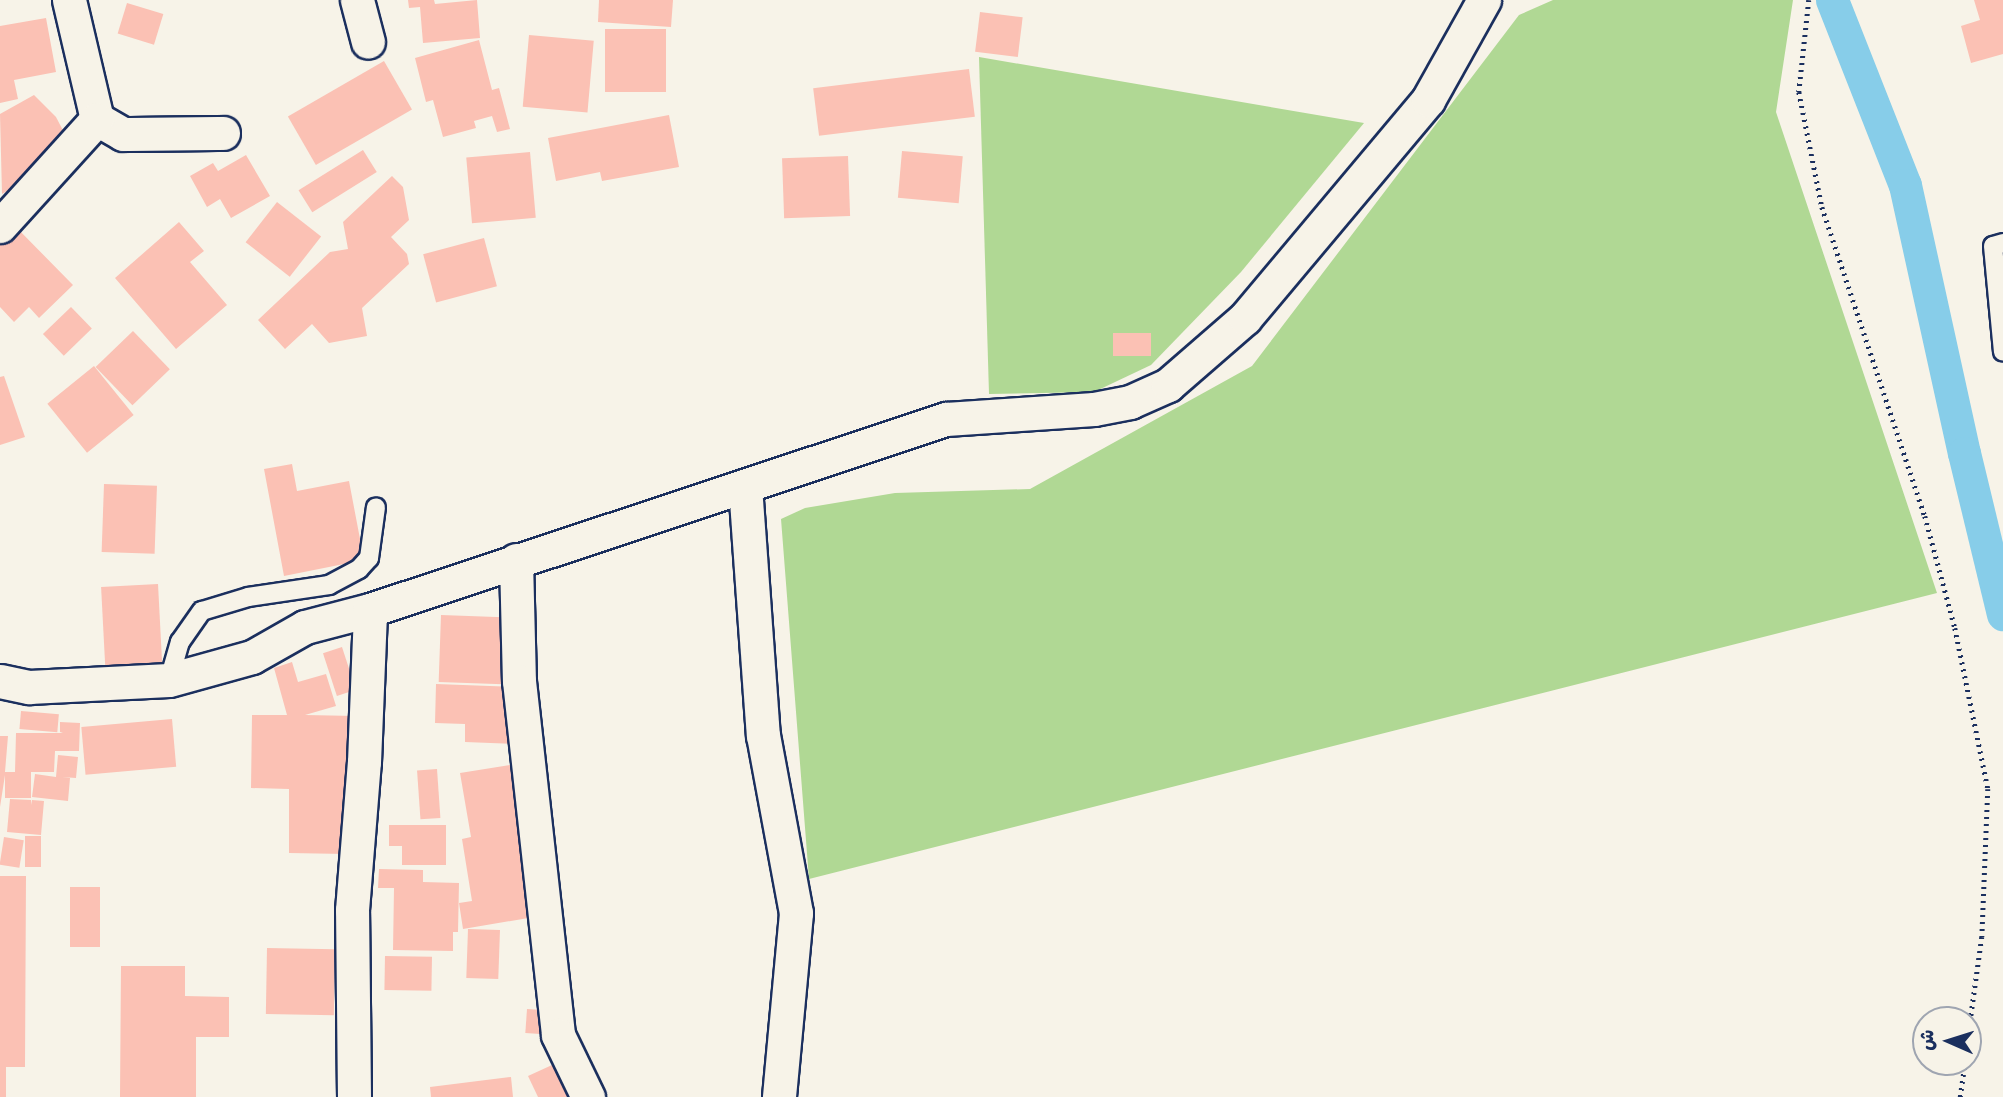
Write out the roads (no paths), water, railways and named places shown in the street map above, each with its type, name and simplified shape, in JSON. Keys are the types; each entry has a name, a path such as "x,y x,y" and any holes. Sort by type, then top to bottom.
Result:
{"street":[{"path":"69,0 97,119 123,134 223,134"},
{"path":"357,0 368,42"},
{"path":"0,681 29,687 169,680 252,657 306,627 370,610 946,419 1094,408 1130,402 1168,385 1245,318 1429,100 1484,0"},
{"path":"0,226 97,119"},
{"path":"745,486 763,735 796,914 779,1097"},
{"path":"516,560 519,681 558,1035 588,1097"},
{"path":"354,1097 352,910 364,762 370,610"}],"lane":[{"path":"2003,243 1993,246 2003,352"},
{"path":"169,680 180,642 202,611 247,597 329,585 359,569 369,558 376,508"}],"waterway":[{"path":"1832,0 1905,185 1964,453 2003,614"}]}
